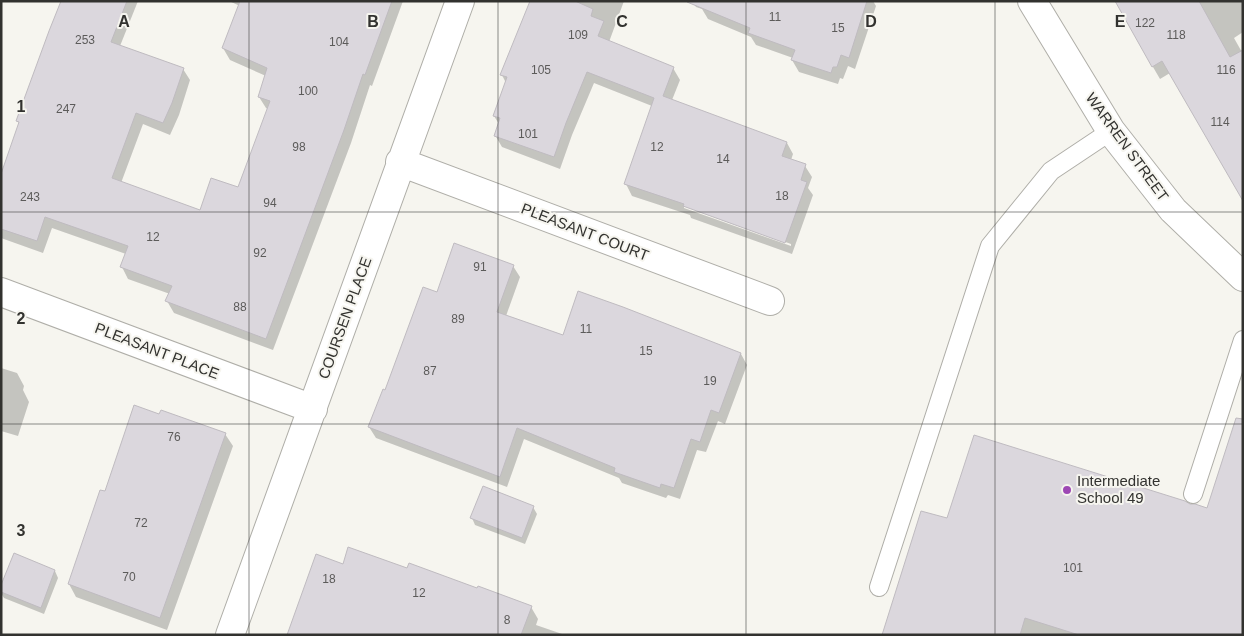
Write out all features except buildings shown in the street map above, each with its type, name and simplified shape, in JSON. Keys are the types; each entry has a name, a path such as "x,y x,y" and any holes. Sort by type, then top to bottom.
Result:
{"street":[{"name":"COURSEN PLACE","path":"230,635 460,1"},
{"name":"WARREN STREET","path":"1032,1 1111,130 1173,210 1243,276"},
{"name":"PLEASANT COURT","path":"400,162 770,301"},
{"name":"PLEASANT PLACE","path":"1,292 313,409"}],"lane":[{"path":"878,587 990,246 1051,171 1111,130"},
{"path":"1193,494 1243,340"}],"place":[{"name":"Intermediate School 49","path":"1067,490"}]}
